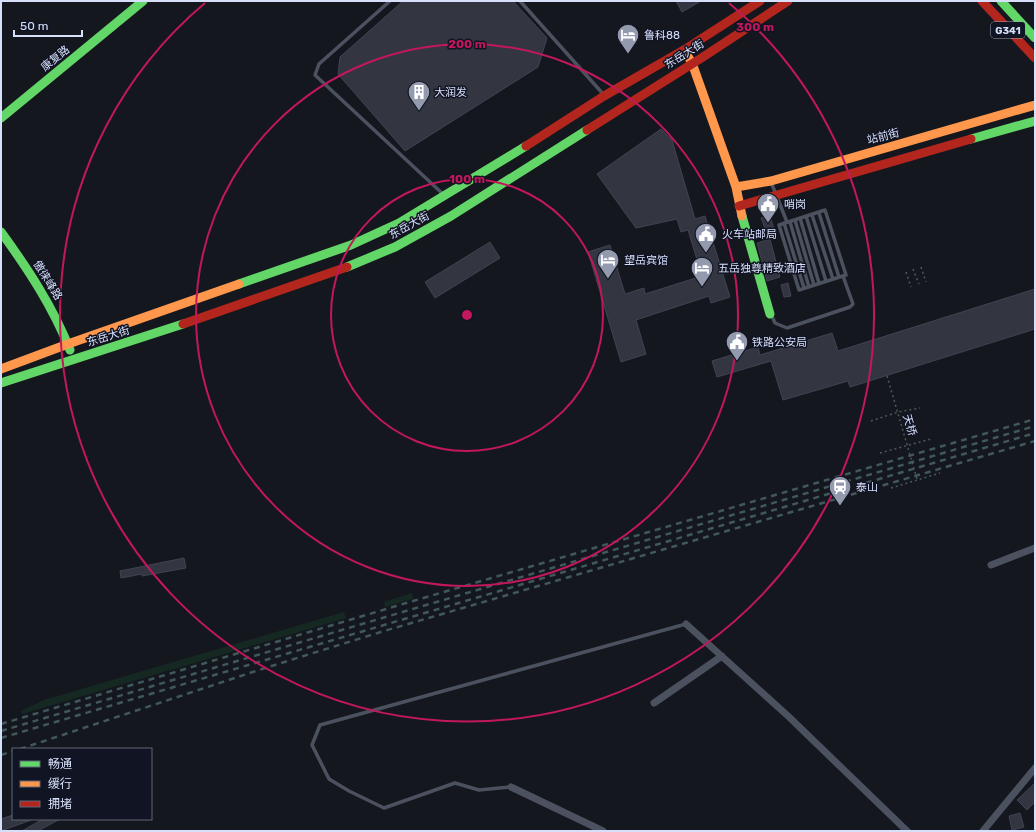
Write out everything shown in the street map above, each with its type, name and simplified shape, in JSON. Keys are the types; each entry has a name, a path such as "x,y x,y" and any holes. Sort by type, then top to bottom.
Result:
{"main road":[{"name":"康复路","path":"1,118 143,1"},
{"name":"东岳大街","path":"1,369 351,245 399,223 445,196 604,96 684,50 760,1"},
{"name":"东岳大街","path":"1,383 158,333 336,272 395,247 451,216 788,1"},
{"name":"G341","path":"982,1 1035,58"},
{"name":"G341","path":"1001,1 1035,38"},
{"path":"684,50 692,63 736,187 739,206 770,314"},
{"path":"1017,111 1035,95"},
{"name":"站前街","path":"736,187 771,180 1035,105"},
{"path":"739,206 1035,121"},
{"name":"傲徕峰路","path":"1,232 41,288 57,318 73,359"}],"street":[{"path":"991,565 1035,548"},
{"path":"686,624 788,716 907,831"},
{"path":"654,703 722,656"},
{"path":"983,831 1035,768"},
{"path":"511,787 603,831"}],"lane":[{"path":"390,1 319,64 315,75 445,196"},
{"path":"520,1 604,96"},
{"path":"771,180 809,287"},
{"path":"825,210 846,275 799,290 779,225 795,220 825,210"},
{"path":"770,314 775,323 787,328 850,307 853,304 841,277 819,213"},
{"path":"812,215 833,279"},
{"path":"806,216 826,282"},
{"path":"800,218 819,283"},
{"path":"795,220 814,285"},
{"path":"511,787 479,790 455,783 384,808 349,791 329,779 312,745 320,725 686,624"}],"path":[{"path":"922,267 926,282"},
{"path":"913,269 918,284"},
{"path":"906,272 911,287"},
{"name":"天桥","path":"887,376 917,479"},
{"path":"870,421 898,412 920,408"},
{"path":"880,453 930,439"},
{"path":"891,488 940,473"}],"green space":[{"path":"412,593 413,599 385,607 384,602"},
{"path":"344,612 346,618 22,714 21,711 44,700"}],"building":[{"name":"大润发","path":"403,1 513,1 547,38 538,67 405,151 338,74 340,57"},
{"path":"676,1 701,1 682,12"},
{"path":"661,129 672,140 695,219 705,216 730,297 711,303 709,296 636,320 646,354 621,362 588,252 610,245 625,294 644,288 645,294 702,276 688,230 681,232 677,219 636,228 597,174"},
{"name":"哨岗","path":"770,216 774,229 766,231 761,218"},
{"path":"770,239 780,277 767,281 757,243"},
{"path":"490,242 500,258 435,298 425,282"},
{"path":"788,283 791,296 784,297 781,285"},
{"path":"1035,289 1035,329 850,387 848,381 783,400 771,361 717,377 712,361 758,347 760,355 832,333 838,351"},
{"path":"184,558 186,568 142,576 142,574 121,578 120,571"},
{"path":"1035,783 1035,802 1027,810 1017,800"},
{"path":"1020,813 1024,827 1012,830 1009,816"},
{"path":"12,815 12,820 31,820 1,831 1,819"},
{"path":"41,820 58,820 38,831 22,831"}],"railway":[{"path":"1,724 413,601 1035,419"},
{"path":"1,731 1035,426"},
{"path":"1,738 1035,433"},
{"path":"23,748 265,668 384,631 1035,441"},
{"path":"1,755 12,751"}],"traffic: fast":[{"path":"1,118 143,1"},
{"path":"1001,1 1035,38"},
{"path":"971,139 1035,121"},
{"path":"347,267 395,247 451,216 587,130"},
{"path":"239,284 351,245 399,223 526,146"},
{"path":"742,216 770,314"},
{"path":"1,232 21,260 48,304 70,350"},
{"path":"1,383 183,324"}],"traffic: slow":[{"path":"684,50 692,63 736,187 742,216"},
{"path":"736,187 771,181 1035,105"},
{"path":"1,369 239,284"}],"traffic: jam":[{"path":"526,146 604,96 684,50 760,1"},
{"path":"587,130 703,57 788,1"},
{"path":"982,1 1035,58"},
{"path":"739,206 971,139"},
{"path":"183,324 347,267"}],"place":[{"name":"鲁科88","path":"628,54"},
{"name":"大润发","path":"419,112"},
{"name":"哨岗","path":"768,224"},
{"name":"火车站邮局","path":"706,254"},
{"name":"望岳宾馆","path":"608,280"},
{"name":"五岳独尊精致酒店","path":"702,288"},
{"name":"铁路公安局","path":"737,362"},
{"name":"泰山","path":"840,506"}]}
